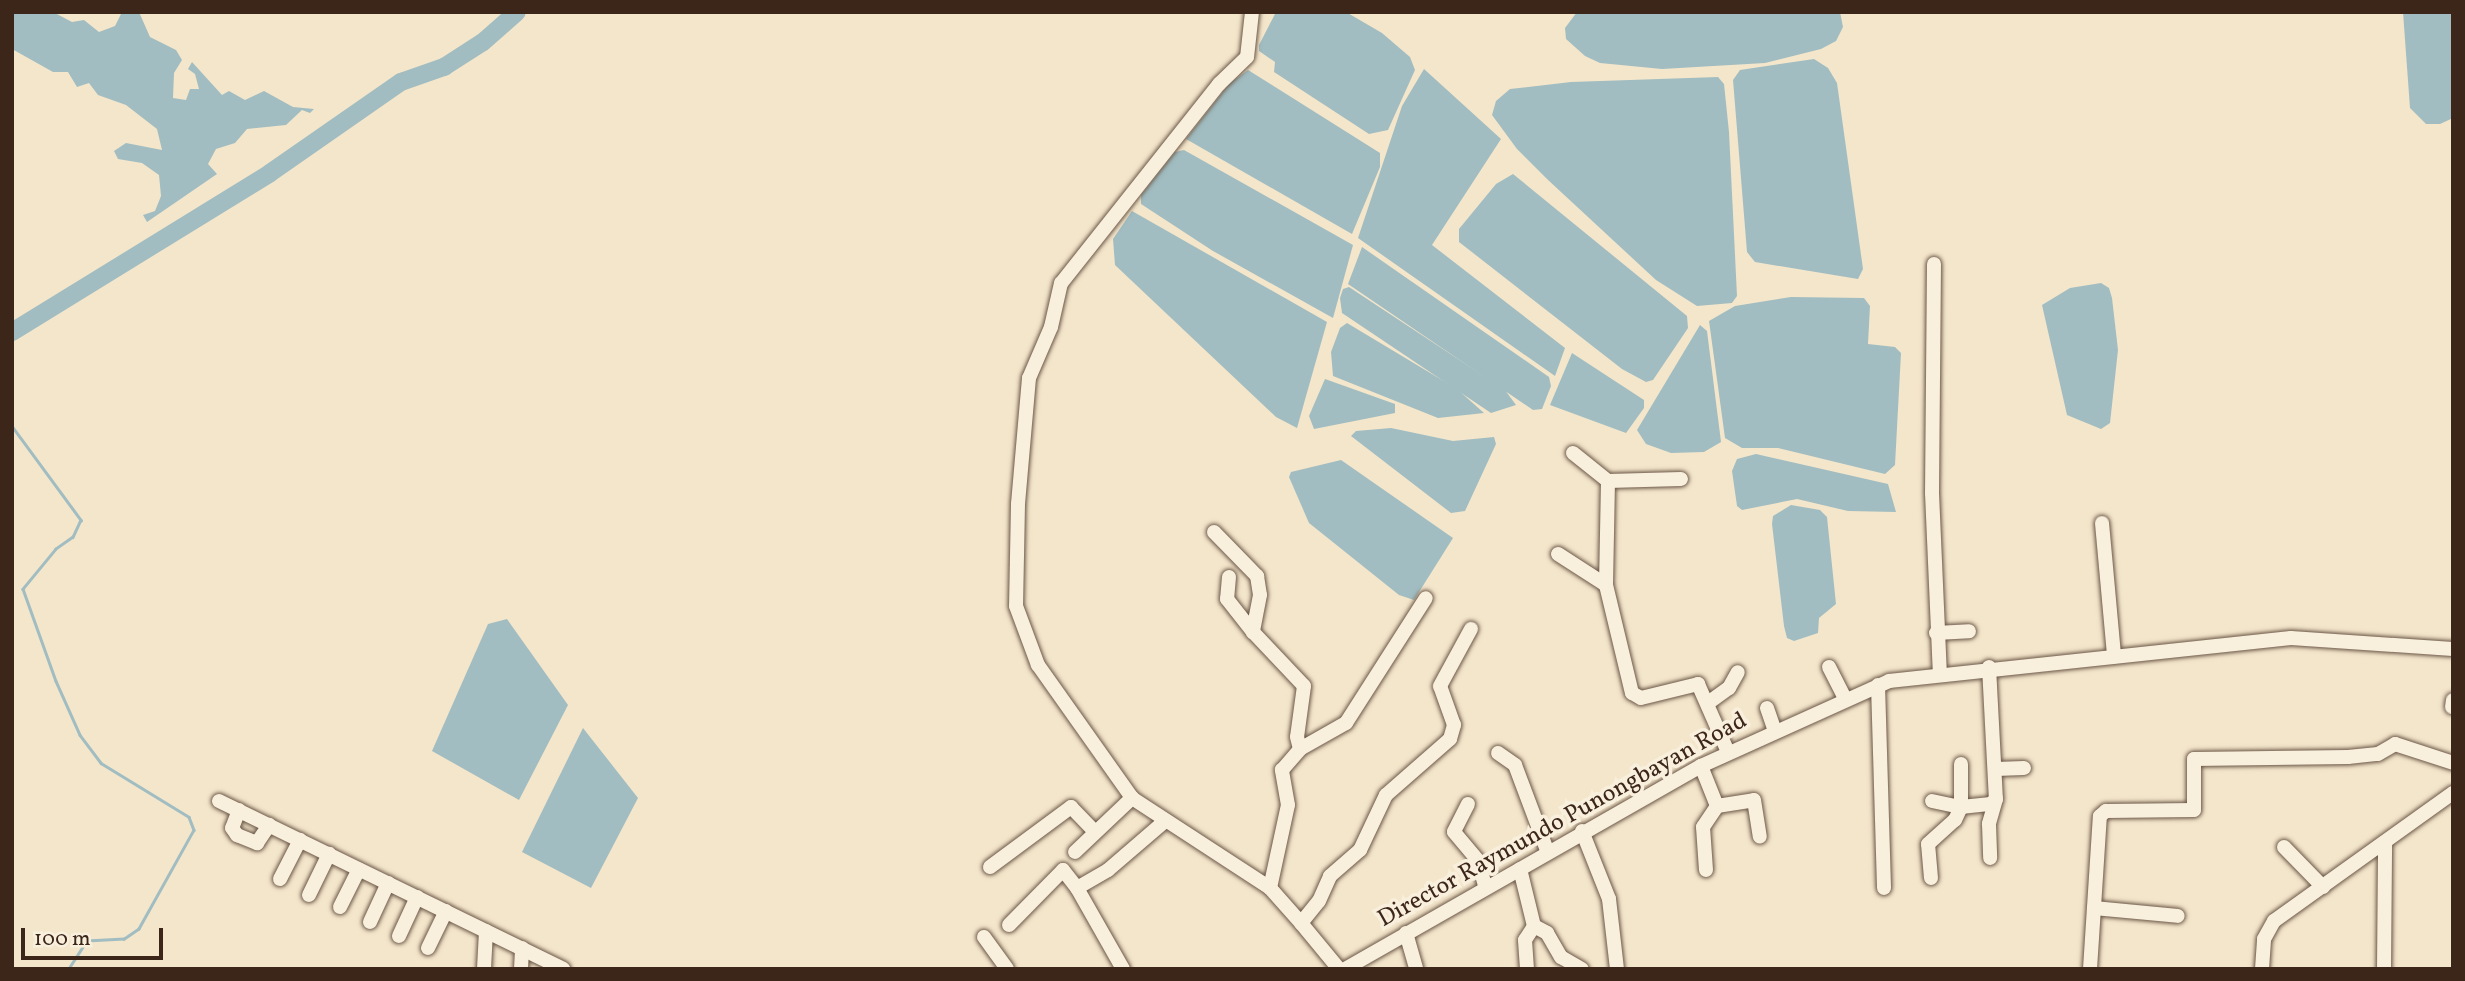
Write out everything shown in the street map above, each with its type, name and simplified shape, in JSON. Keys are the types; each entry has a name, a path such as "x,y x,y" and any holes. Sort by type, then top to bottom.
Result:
{"street":[{"path":"1252,12 1247,57 1219,84 1061,283 1051,327 1029,378 1018,504 1016,606 1024,635 1058,698 1132,798 1270,888 1339,969"},
{"path":"1934,264 1936,634 1940,673"},
{"path":"1573,453 1608,481 1681,479"},
{"path":"1608,481 1606,585 1632,693 1641,698 1696,684 1708,703 1728,752"},
{"path":"2102,523 2114,656"},
{"path":"1214,532 1257,576 1260,595 1253,632"},
{"path":"1558,554 1606,585"},
{"path":"1229,577 1227,598 1253,632 1304,686 1297,737 1300,750"},
{"path":"1270,888 1288,805 1282,771 1300,750 1346,723 1426,598"},
{"path":"1301,923 1319,901 1330,876 1360,850 1386,795 1450,739 1454,725 1440,686 1471,629"},
{"path":"1936,634 1969,631"},
{"name":"Director Raymundo Punongbayan Road","path":"1354,966 1485,885 1520,869 1548,850 1701,766 1878,685 1989,667 2291,638 2453,649"},
{"path":"1829,667 1845,699"},
{"path":"1989,667 1996,769 1996,799 1989,824 1990,858"},
{"path":"1708,703 1729,688 1738,672"},
{"path":"1878,685 1884,888"},
{"path":"1767,708 1775,731"},
{"path":"2090,969 2102,813 2194,810 2194,759 2348,757 2378,754 2395,744 2453,763"},
{"path":"1498,754 1515,765 1548,850"},
{"path":"1931,878 1929,840 1955,820 1961,807 1961,764"},
{"path":"1701,766 1717,806"},
{"path":"1996,769 2024,768"},
{"path":"2262,969 2264,939 2274,921 2453,793"},
{"path":"1075,852 1094,831 1132,798"},
{"path":"1932,801 1961,807 1991,804 1996,799"},
{"path":"1706,870 1703,827 1717,806 1754,800 1760,837"},
{"path":"219,801 558,968"},
{"path":"1468,804 1454,832 1478,861 1485,885"},
{"path":"990,867 1072,807 1094,831"},
{"path":"239,810 232,828 237,835 257,843 269,825"},
{"path":"1077,888 1108,870 1165,821"},
{"path":"1582,831 1609,899 1617,969"},
{"path":"280,879 300,840"},
{"path":"2384,969 2385,842"},
{"path":"2284,847 2323,887"},
{"path":"309,895 329,854"},
{"path":"340,907 359,869"},
{"path":"1520,869 1534,926 1546,933 1561,957 1582,969"},
{"path":"1009,925 1063,870 1077,888 1123,969"},
{"path":"370,922 388,883"},
{"path":"399,936 417,897"},
{"path":"2094,908 2178,916"},
{"path":"428,948 446,911"},
{"path":"1527,969 1525,936 1534,926"},
{"path":"484,969 486,931"},
{"path":"1406,933 1416,969"},
{"path":"984,937 1007,969"},
{"path":"521,969 522,948"}],"water":[{"path":"12,12 53,12 72,22 84,20 99,32 115,26 121,14 139,12 150,37 176,50 182,60 174,73 173,98 186,100 190,89 199,89 195,74 188,69 192,62 222,95 229,91 245,100 264,91 293,107 314,109 310,113 302,110 286,125 247,129 235,143 216,149 208,164 217,174 147,222 143,215 155,211 161,196 159,175 142,163 118,159 114,151 126,143 162,150 157,129 126,105 98,95 89,83 77,87 68,72 53,72 12,49"},
{"path":"1276,12 1346,12 1382,33 1410,57 1415,70 1388,130 1369,134 1274,72 1275,62 1259,51 1259,45"},
{"path":"1577,12 1840,12 1843,27 1836,41 1821,49 1765,63 1662,69 1600,63 1585,56 1566,39 1565,28"},
{"path":"2403,12 2453,12 2453,118 2440,124 2426,124 2410,108"},
{"path":"1814,59 1828,68 1837,83 1863,269 1858,279 1755,262 1747,252 1733,80 1740,70"},
{"path":"1424,69 1501,139 1432,245 1565,348 1555,376 1358,238 1402,106"},
{"path":"1248,70 1380,153 1380,167 1352,234 1186,139 1229,84"},
{"path":"1718,77 1724,84 1729,132 1737,296 1732,303 1697,306 1656,280 1547,179 1517,149 1492,115 1496,101 1510,89 1571,82"},
{"path":"1184,150 1353,245 1333,318 1213,251 1141,204 1141,195 1175,152"},
{"path":"1513,174 1687,316 1688,328 1653,380 1646,382 1622,369 1459,242 1459,229 1496,184"},
{"path":"1132,211 1327,322 1297,428 1276,417 1115,265 1113,239"},
{"path":"1362,247 1549,377 1551,386 1542,409 1533,410 1348,284"},
{"path":"2101,283 2109,288 2112,298 2118,350 2110,423 2101,429 2067,415 2042,305 2070,288"},
{"path":"1349,287 1505,390 1516,405 1491,413 1342,313 1340,298 1343,289"},
{"path":"1791,297 1864,298 1870,306 1868,344 1895,347 1901,353 1895,465 1885,474 1778,448 1742,448 1725,438 1709,321 1735,306"},
{"path":"1347,323 1457,389 1484,413 1438,418 1333,376 1331,352 1340,328"},
{"path":"1700,325 1707,331 1721,442 1704,452 1671,453 1646,444 1637,430"},
{"path":"1572,353 1644,400 1644,408 1626,433 1550,405"},
{"path":"1325,379 1395,404 1395,413 1314,429 1309,416"},
{"path":"1391,428 1453,441 1494,437 1496,444 1465,511 1451,513 1351,436 1356,431"},
{"path":"1756,454 1888,484 1896,512 1848,511 1797,499 1742,510 1737,506 1732,471 1737,459"},
{"path":"1341,460 1453,538 1414,600 1399,595 1309,523 1289,477 1291,472"},
{"path":"1791,505 1820,510 1827,517 1836,604 1819,618 1818,633 1794,641 1787,638 1784,626 1772,524 1773,516"},
{"path":"507,619 568,705 519,800 432,751 488,624"},
{"path":"583,728 638,798 591,888 522,852"}],"waterway":[{"path":"12,332 270,173 401,82 444,67 483,42 517,12"},
{"path":"12,426 81,520 73,537 56,549 23,589 56,681 80,735 101,763 189,817 194,830 139,929 124,939 87,941 69,969"}]}
